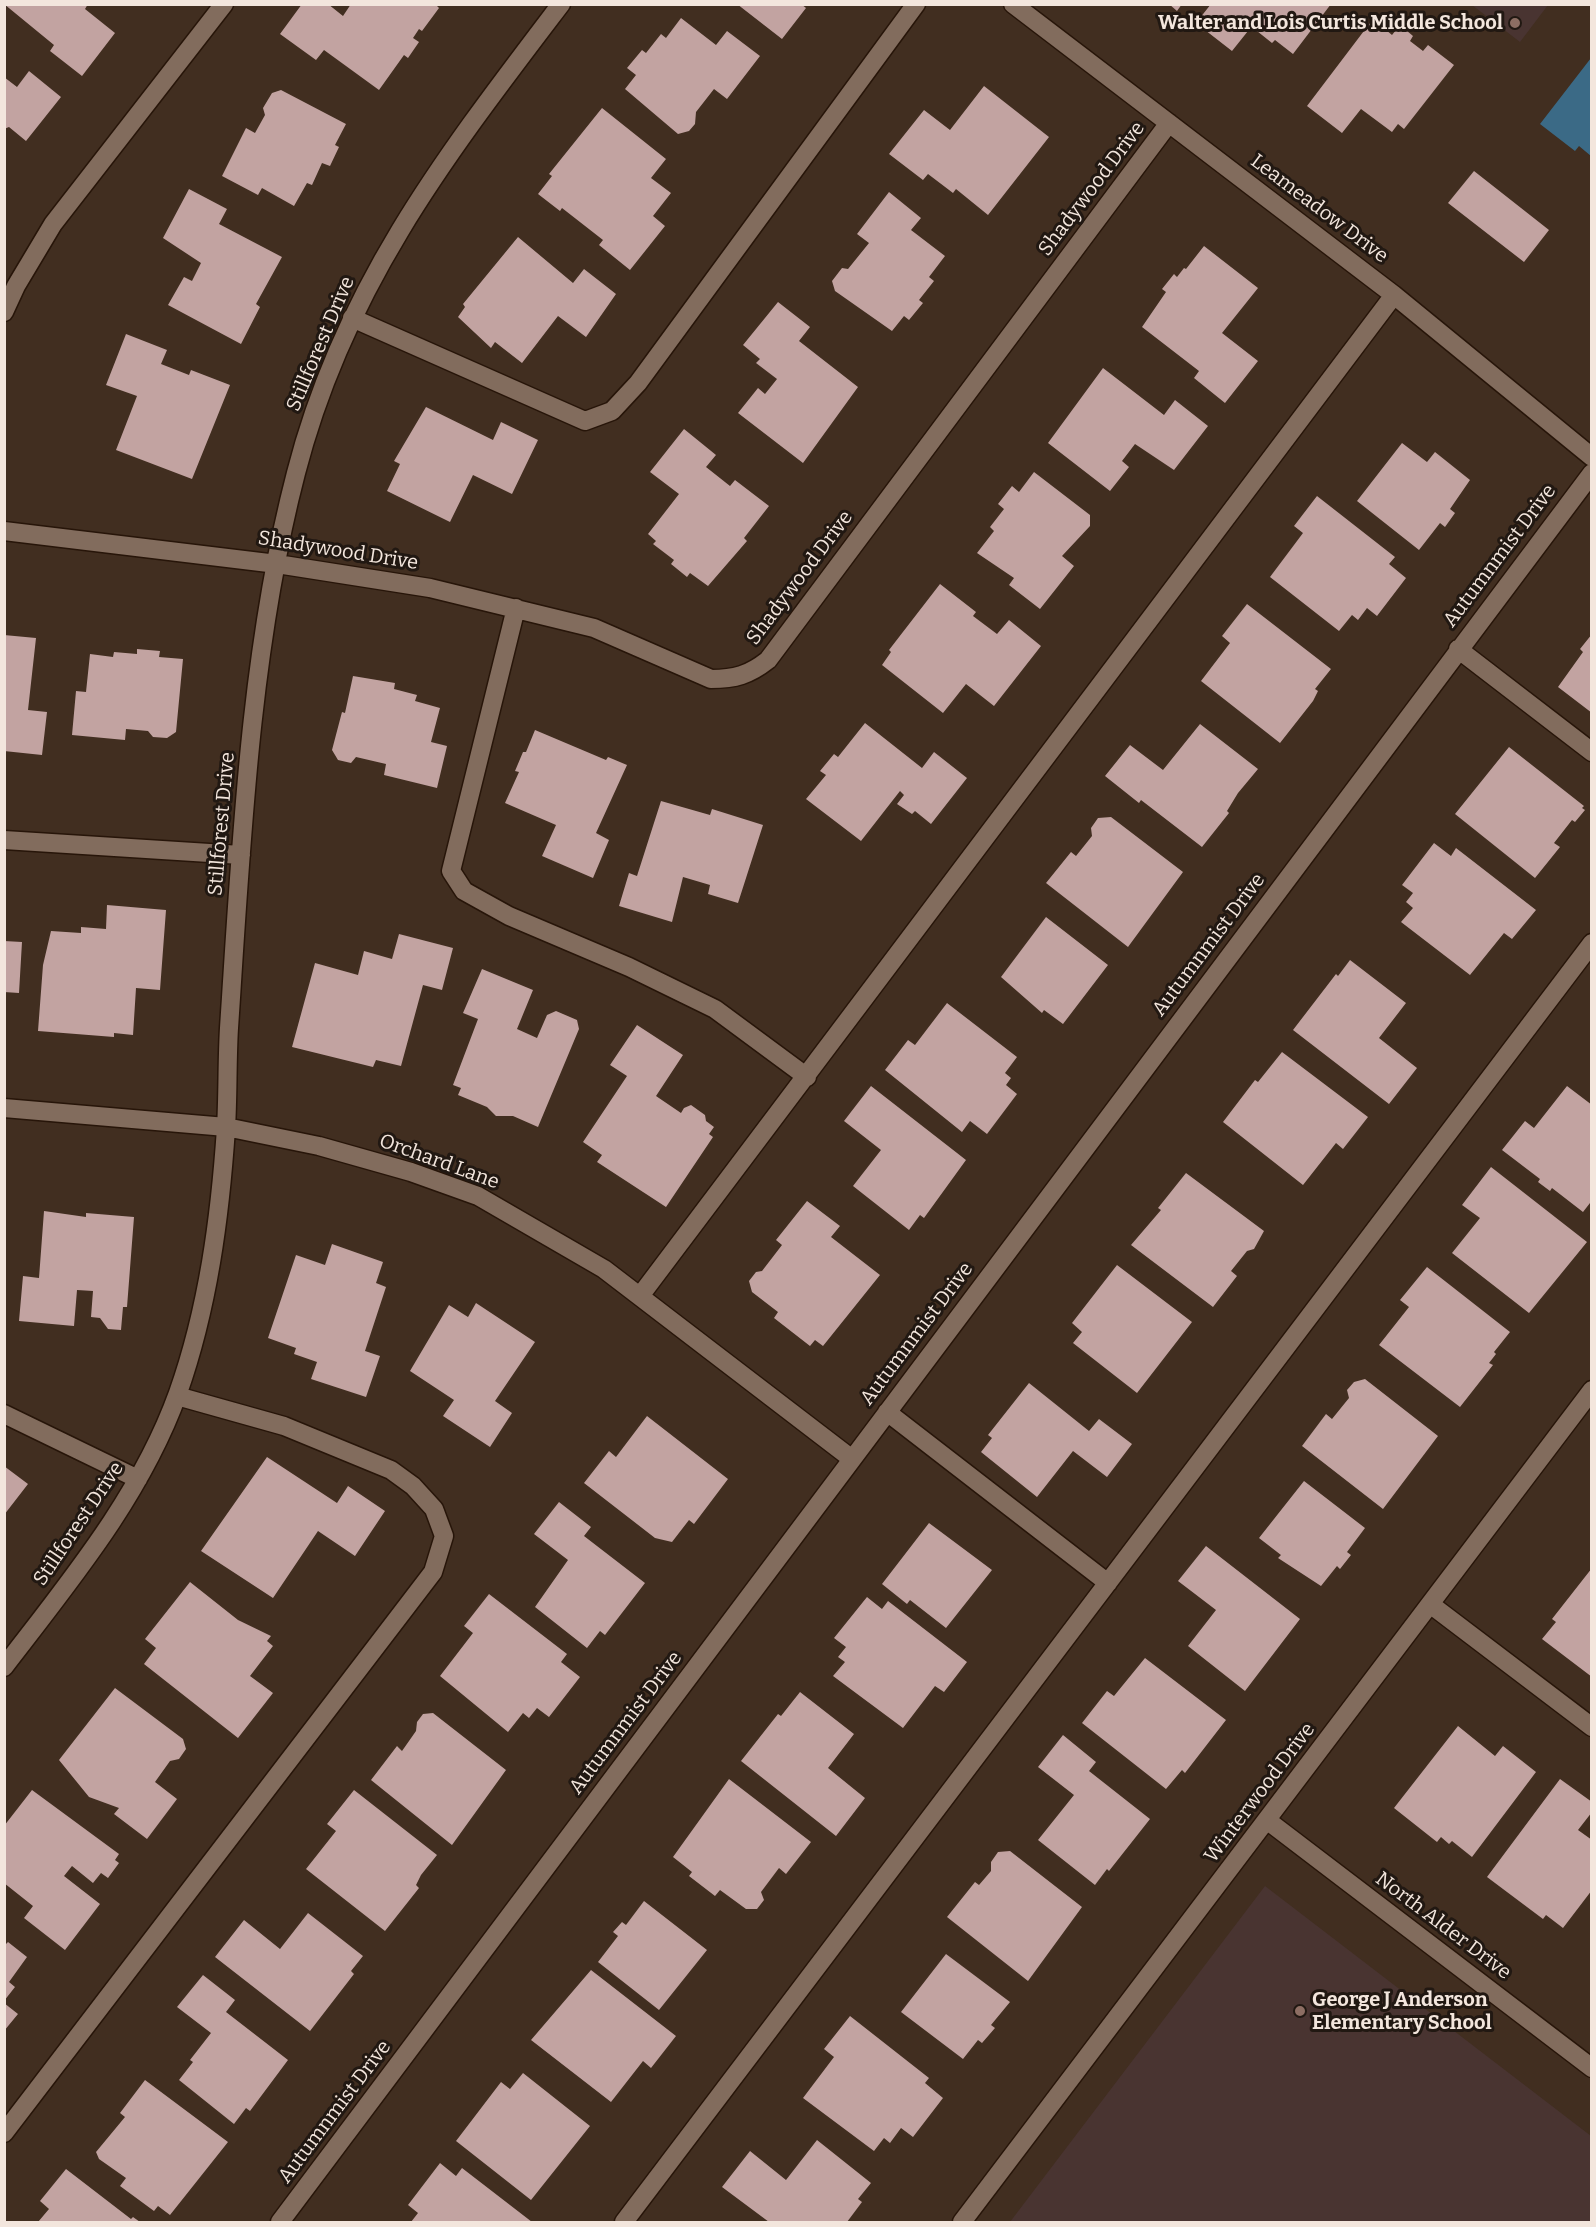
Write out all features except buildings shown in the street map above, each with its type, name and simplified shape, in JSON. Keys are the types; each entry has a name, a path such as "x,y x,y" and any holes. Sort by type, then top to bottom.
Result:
{"street":[{"path":"4,312 16,286 53,224 224,4"},
{"name":"Stillforest Drive","path":"4,1667 105,1533 138,1479 177,1396 201,1319 215,1238 226,1127 229,1036 257,687 277,564 296,473 317,406 352,318 382,259 422,193 561,4"},
{"path":"352,318 585,421 612,411 638,383 916,4"},
{"name":"Leameadow Drive","path":"1013,4 1394,295 1592,457"},
{"name":"Shadywood Drive","path":"4,531 277,564 430,588 594,628 711,679 732,679 752,673 768,660 1169,123"},
{"path":"640,1296 1394,295"},
{"name":"Autumnmist Drive","path":"280,2223 1592,473"},
{"path":"516,608 451,871 464,891 509,916 628,967 715,1009 807,1077"},
{"path":"1458,649 1592,752"},
{"path":"4,840 242,855"},
{"path":"624,2223 1592,943"},
{"name":"Orchard Lane","path":"4,1108 226,1127 319,1146 411,1172 478,1196 604,1269 852,1459"},
{"name":"Winterwood Drive","path":"962,2223 1592,1390"},
{"path":"4,2133 433,1572 444,1536 434,1509 413,1486 391,1470 284,1426 177,1396"},
{"path":"887,1412 1108,1583"},
{"path":"4,1414 138,1479"},
{"path":"1430,1604 1592,1727"},
{"name":"North Alder Drive","path":"1268,1821 1592,2068"}],"shaded area":[{"name":"Walter and Lois Curtis Middle School","path":"1472,5 1548,5 1520,42"},
{"name":"George J Anderson Elementary School","path":"1265,1886 1591,2136 1591,2222 1010,2222"}],"water":[{"path":"1591,58 1591,156 1579,146 1575,151 1540,124"}],"place":[{"name":"Walter and Lois Curtis Middle School","path":"1515,23"},
{"name":"George J Anderson Elementary School","path":"1300,2011"}]}
